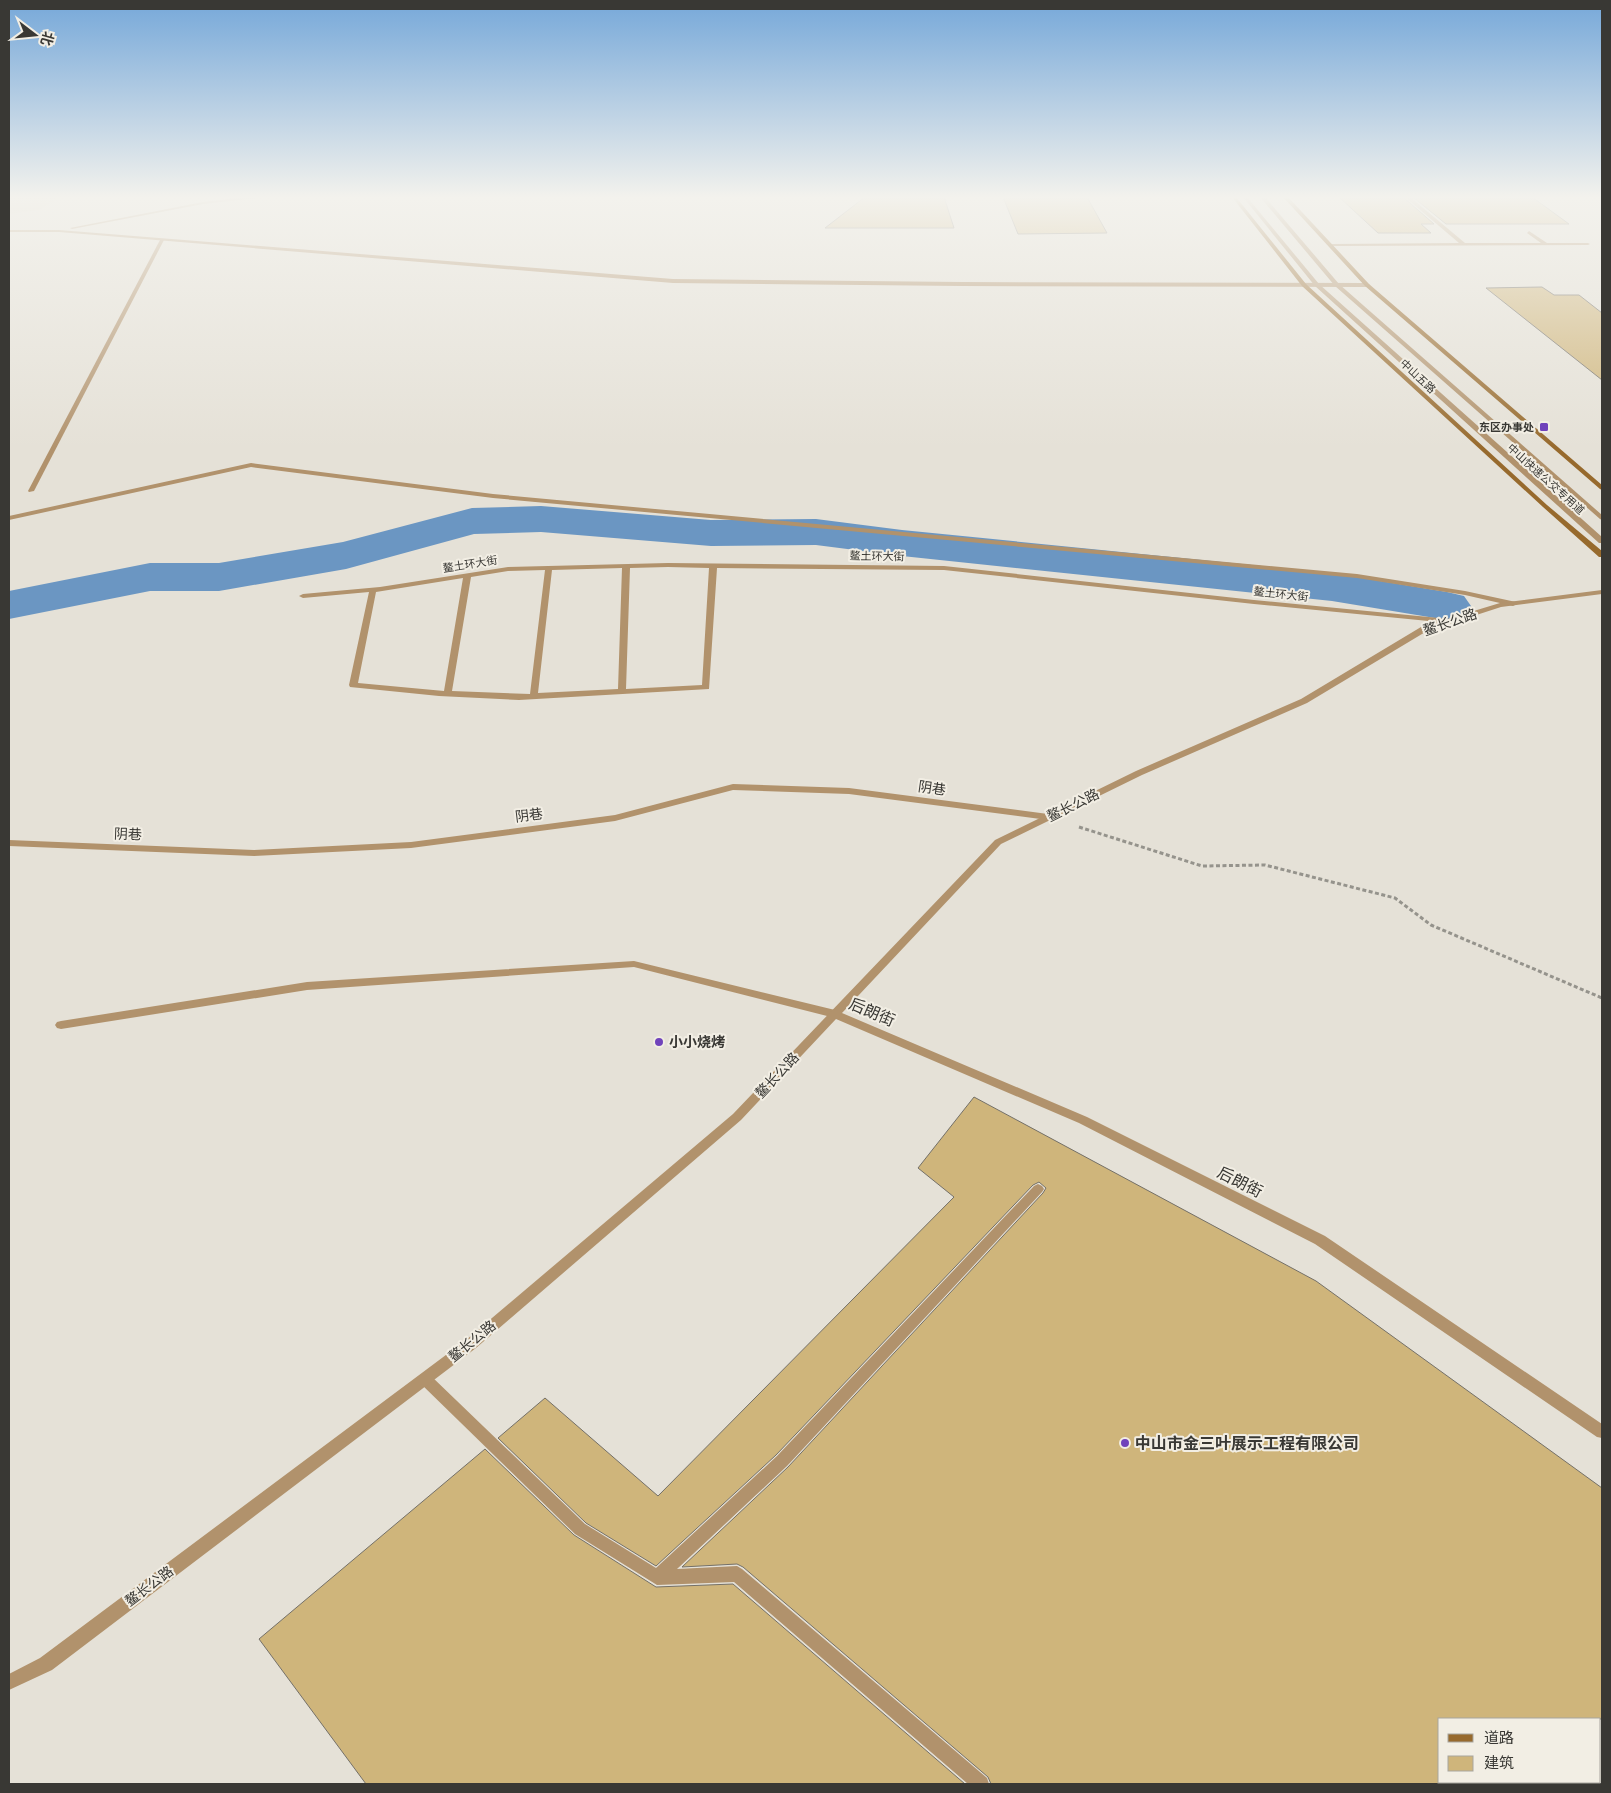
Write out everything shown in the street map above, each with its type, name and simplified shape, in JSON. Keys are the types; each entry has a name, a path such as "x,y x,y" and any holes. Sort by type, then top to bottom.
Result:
{"main road":[{"name":"中山五路","path":"1301,281 1545,506 1602,555"},
{"path":"1364,281 1602,488"}],"street":[{"path":"30,491 141,281"},
{"path":"669,281 1367,284"},
{"name":"中山快速公交专用道","path":"1313,281 1602,541"},
{"name":"中山快速公交专用道","path":"1333,281 1602,518"},
{"path":"9,518 251,464 493,496 1357,576 1465,593 1513,604"},
{"path":"372,590 353,685 448,694 534,696 706,687 713,565"},
{"name":"鳌土环大街","path":"303,596 372,590 508,570 549,568 713,565 944,568 1449,621"},
{"path":"622,692 626,566"},
{"path":"534,696 549,568"},
{"path":"448,694 467,576"},
{"name":"鳌长公路","path":"9,1682 46,1664 471,1344 737,1117 998,842 1139,773 1304,701 1424,629 1500,605 1602,592"},
{"name":"阴巷","path":"9,843 254,852 411,845 615,818 733,787 849,791 1048,817"},
{"name":"后朗街","path":"61,1025 307,986 634,964 834,1014 1083,1120 1320,1240 1602,1432"},
{"path":"657,1576 782,1461 1038,1189"},
{"path":"425,1379 580,1529 657,1576 737,1574 981,1784"}],"path":[{"path":"1048,817 1202,866 1265,865 1396,898 1431,925 1602,998"}],"building":[{"path":"1542,287 1554,295 1579,295 1602,313 1602,380 1486,288"},
{"name":"中山市金三叶展示工程有限公司","path":"974,1097 1316,1281 1602,1488 1602,1719 1438,1718 1438,1783 1440,1784 991,1784 988,1777 743,1567 737,1564 682,1567 788,1467 1043,1193 1046,1188 1039,1182 1033,1185 776,1455 656,1566 586,1523 498,1438 545,1398 658,1496 954,1197 918,1168"},
{"path":"485,1449 574,1535 656,1587 733,1584 965,1784 366,1784 259,1639"}],"waterway":[{"path":"9,605 150,577 219,577 346,555 472,521 541,519 711,533 816,532 902,543 1332,587 1447,606"}],"place":[{"name":"东区办事处","path":"1544,427"},
{"name":"小小烧烤","path":"659,1042"},
{"name":"中山市金三叶展示工程有限公司","path":"1125,1443"}]}
